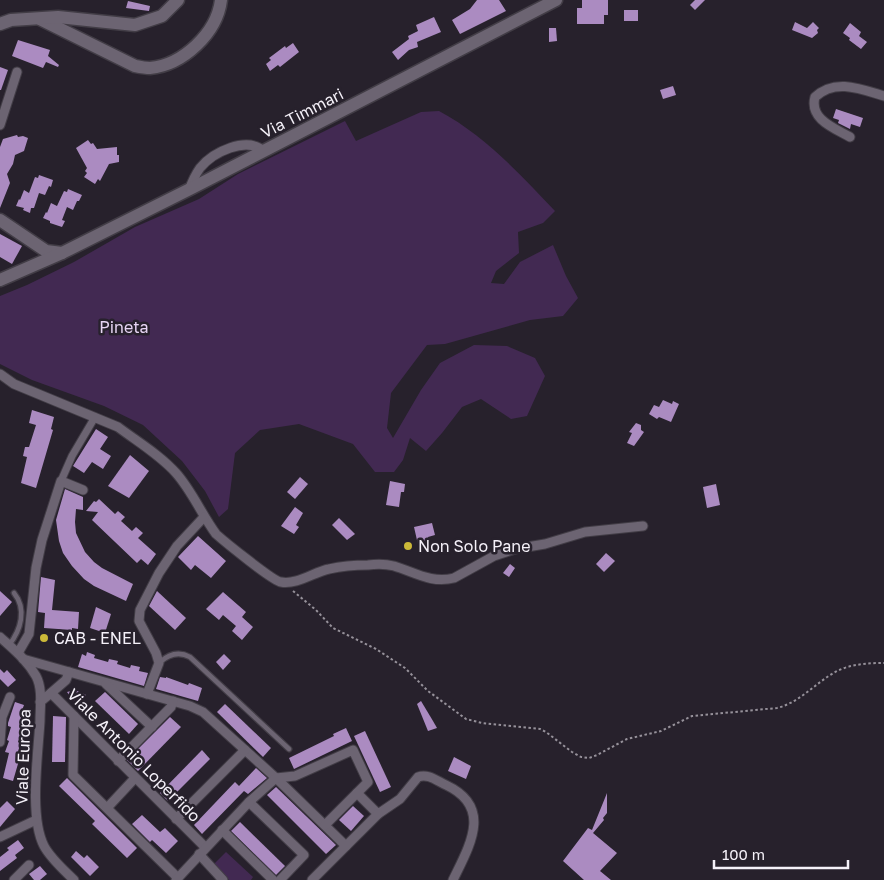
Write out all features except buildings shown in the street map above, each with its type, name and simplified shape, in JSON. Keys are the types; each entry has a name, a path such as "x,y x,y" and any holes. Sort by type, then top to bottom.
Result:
{"main road":[{"path":"0,24 11,20 58,17 134,25 162,16 178,0"},
{"path":"40,19 135,66 150,68 179,58 206,35 216,19 220,0"},
{"name":"Via Timmari","path":"0,280 62,253 189,190 556,0"},
{"path":"0,220 46,251 62,253"},
{"path":"22,270 33,253 29,240"}],"street":[{"path":"0,125 17,72"},
{"path":"850,136 825,122 816,113 813,103 815,97 827,89 845,86 884,96"},
{"path":"189,190 194,177 201,167 209,159 222,152 242,144 252,144 264,151"},
{"path":"0,374 14,384 118,428 164,462 177,474 216,534 225,543 279,582 291,582 328,569 368,565 392,565 417,575 436,580 448,580 494,556 515,549 545,544 585,532 643,526"},
{"path":"95,417 72,456 61,481 40,549 36,568 29,634 21,656 203,712 276,778 346,846"},
{"path":"61,481 83,490"},
{"path":"147,694 159,663 156,653 139,621 140,610 177,546 204,517"},
{"name":"Viale Europa","path":"0,637 21,656 37,677 40,702 36,820 44,847 74,880"},
{"path":"51,693 66,680 69,672"},
{"path":"103,681 152,727"},
{"name":"Viale Antonio Loperfido","path":"40,702 51,693 176,819 223,880"},
{"path":"0,742 2,717 10,697"},
{"path":"118,762 171,707 173,702"},
{"path":"74,716 74,775 177,879 249,802 276,778 295,776 353,750 368,782 325,826"},
{"path":"176,819 245,750"},
{"path":"312,880 378,814 400,799 418,777 421,776 431,777 461,793 468,802 475,820 474,831 453,880"},
{"path":"107,808 135,778"},
{"path":"357,793 378,814"},
{"path":"249,802 304,855 280,880"},
{"path":"0,837 36,820"},
{"path":"222,830 273,880"},
{"path":"14,880 29,865"}],"lane":[{"path":"9,645 18,634 22,612 20,601 14,593"},
{"path":"159,663 172,654 184,654 190,657 290,749"}],"path":[{"path":"279,582 306,602 333,628 376,648 405,668 421,685 466,719 482,723 540,729 581,757 589,758 596,756 627,738 661,731 692,716 788,706 838,670 862,664 884,663"}],"green space":[{"name":"Pineta","path":"439,111 486,143 515,169 555,211 543,223 518,232 519,253 496,271 491,283 504,284 520,262 553,245 578,298 563,316 530,320 445,344 427,345 391,393 387,428 393,438 421,390 440,363 474,345 507,346 535,358 545,376 527,416 511,419 481,399 462,407 426,451 410,438 403,460 394,472 375,472 353,444 299,424 260,430 235,453 228,509 219,517 205,491 182,461 143,425 104,406 32,380 0,364 0,296 74,262 135,227 199,199 238,174 345,121 356,141 421,112"},
{"path":"226,852 253,877 251,880 229,880 213,865"}],"place":[{"name":"Non Solo Pane","path":"408,546"},
{"name":"CAB - ENEL","path":"44,638"}]}
